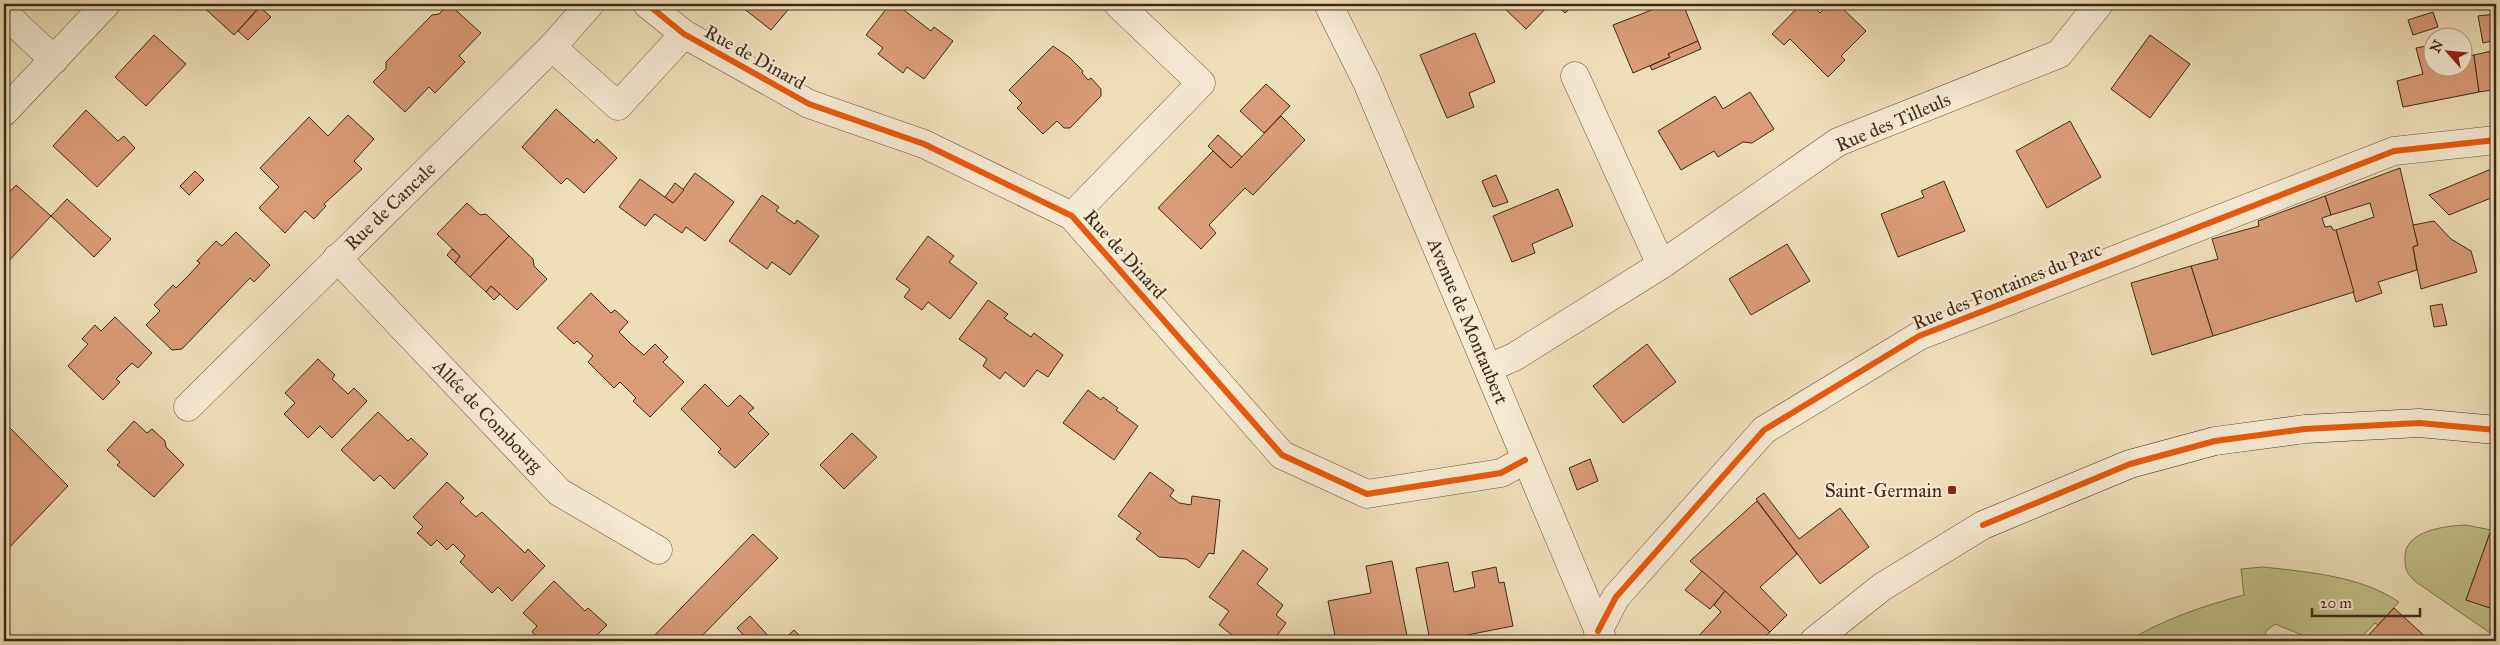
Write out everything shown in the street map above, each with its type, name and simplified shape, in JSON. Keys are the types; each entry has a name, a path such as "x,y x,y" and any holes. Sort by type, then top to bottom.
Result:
{"street":[{"path":"4,112 106,4"},
{"name":"Rue de Cancale","path":"188,407 552,47 590,4"},
{"name":"Rue de Dinard","path":"647,4 684,34 809,104 924,144 1072,216 1282,455 1366,494 1501,473 1525,460"},
{"path":"1072,216 1201,83 1118,4"},
{"name":"Avenue de Montaubert","path":"1328,4 1367,82 1489,368 1525,460 1600,636"},
{"name":"Rue des Tilleuls","path":"1489,368 1514,357 1661,265 1838,142 2059,54 2099,4"},
{"path":"4,14 54,60"},
{"path":"552,47 618,106 684,34"},
{"path":"1575,76 1661,265"},
{"name":"Rue des Fontaines du Parc","path":"1600,636 1616,597 1764,430 1919,336 2394,151 2496,140"},
{"name":"Allée de Combourg","path":"337,258 559,492 658,550"},
{"path":"1814,641 1882,587 1984,525 2130,464 2215,440 2305,429 2419,423 2496,430"}],"shaded area":[{"path":"2466,525 2491,530 2466,599 2496,610 2496,637 2416,582 2406,569 2406,549 2418,536 2437,529"},
{"path":"2263,567 2316,573 2351,581 2384,593 2399,602 2378,625 2375,623 2358,641 2317,641 2275,624 2266,631 2264,641 2128,641 2184,614 2244,595 2241,569"}],"building":[{"path":"200,4 262,4 234,35"},
{"path":"449,4 481,33 459,56 465,62 435,93 429,87 405,112 373,82 386,69 386,62 432,15 439,14"},
{"path":"738,4 793,4 771,30"},
{"path":"890,4 896,4 931,31 934,27 953,41 924,79 907,67 903,73 878,54 883,48 866,35"},
{"path":"1500,4 1550,4 1526,29"},
{"path":"1555,4 1575,4 1565,13"},
{"path":"1667,4 1683,4 1698,41 1668,54 1670,57 1633,73 1613,25"},
{"path":"1801,4 1810,4 1820,13 1829,4 1838,4 1866,31 1841,56 1845,60 1828,77 1790,39 1784,45 1772,34"},
{"path":"260,7 271,17 248,40 238,31"},
{"path":"2433,12 2438,27 2422,28 2422,32 2413,35 2408,20"},
{"path":"2496,14 2496,40 2483,43 2478,16"},
{"path":"1475,33 1495,82 1469,93 1474,107 1447,118 1420,55"},
{"path":"154,35 186,64 146,106 115,77"},
{"path":"2150,35 2190,64 2150,118 2111,89"},
{"path":"1698,41 1701,49 1652,70 1650,66 1670,57 1668,54"},
{"path":"1053,46 1069,57 1083,71 1082,73 1088,80 1091,78 1101,89 1101,96 1070,128 1064,128 1057,121 1043,134 1017,108 1022,103 1009,90"},
{"path":"2422,47 2422,70 2416,48"},
{"path":"2492,51 2496,86 2492,90 2479,92 2474,55"},
{"path":"2472,55 2474,55 2479,92 2403,107 2397,81 2422,74 2422,78 2472,78"},
{"path":"1266,84 1290,106 1264,133 1240,111"},
{"path":"1750,92 1774,129 1752,143 1743,142 1718,157 1714,151 1681,170 1658,131 1715,96 1723,109"},
{"path":"556,109 594,143 597,139 617,158 584,193 567,178 561,184 522,147"},
{"path":"86,110 118,141 124,136 135,148 97,187 53,146"},
{"path":"348,115 374,139 354,161 362,169 324,204 326,206 314,219 305,211 285,233 259,208 279,187 260,168 309,117 328,136"},
{"path":"1281,116 1305,140 1253,195 1245,188 1209,225 1216,233 1201,249 1158,208 1213,151 1231,168"},
{"path":"2070,121 2101,177 2047,208 2016,151"},
{"path":"1218,135 1242,157 1231,168 1208,146"},
{"path":"2496,167 2496,196 2449,215 2429,195"},
{"path":"2400,168 2418,245 2413,247 2417,270 2378,282 2382,293 2356,302 2336,230 2374,217 2370,203 2331,215 2325,196"},
{"path":"195,171 204,180 189,195 180,186"},
{"path":"695,173 734,202 705,241 686,227 682,233 655,214 645,226 619,207 640,179 673,203"},
{"path":"1496,175 1508,202 1493,207 1482,181"},
{"path":"1944,181 1965,231 1898,257 1881,214 1924,197 1921,191"},
{"path":"675,183 684,190 673,203 665,197"},
{"path":"16,185 51,216 5,265 4,198"},
{"path":"1558,189 1573,226 1532,244 1535,253 1512,262 1493,216"},
{"path":"762,195 779,207 776,211 795,224 797,220 819,236 790,275 772,262 767,269 729,241"},
{"path":"2325,196 2331,215 2322,218 2325,227 2331,226 2333,230 2336,230 2354,292 2213,336 2191,266 2218,259 2212,239 2259,226 2258,221"},
{"path":"67,199 111,239 94,257 51,216"},
{"path":"467,203 480,215 486,214 509,236 470,277 455,263 460,256 437,234"},
{"path":"2434,221 2451,239 2471,251 2477,272 2421,289 2413,247 2418,245 2413,225"},
{"path":"236,232 270,265 254,282 250,278 182,349 172,350 146,325 160,311 154,305 173,285 176,288 188,276 200,263 197,261 216,241 222,246"},
{"path":"509,236 533,259 534,266 547,279 517,310 491,286 486,292 470,277"},
{"path":"928,236 954,256 949,262 977,283 950,319 928,302 922,310 904,297 910,289 896,279"},
{"path":"1787,244 1810,281 1751,315 1729,279"},
{"path":"452,249 460,256 455,263 447,255"},
{"path":"2191,266 2213,336 2152,355 2131,283"},
{"path":"491,286 500,294 494,300 486,292"},
{"path":"591,293 611,313 615,310 628,322 619,332 631,344 644,355 655,344 668,357 663,362 684,382 650,417 633,401 636,398 620,382 614,388 588,362 593,356 577,341 574,344 557,328"},
{"path":"988,300 1008,314 1004,318 1031,337 1034,333 1063,355 1048,377 1037,370 1024,387 1005,372 1000,379 983,366 987,359 959,339"},
{"path":"2442,304 2447,325 2434,327 2430,306"},
{"path":"115,317 152,353 138,368 132,363 116,379 120,382 103,400 68,366 88,344 82,339 95,325 101,331"},
{"path":"1647,344 1676,382 1623,423 1593,386"},
{"path":"318,359 335,375 332,379 348,394 354,388 367,401 332,438 320,426 308,438 284,414 295,403 285,393"},
{"path":"705,384 728,407 740,395 754,408 748,413 769,434 735,468 718,452 721,449 681,409"},
{"path":"1088,390 1101,400 1103,397 1118,408 1116,410 1138,426 1114,460 1063,423"},
{"path":"378,412 408,441 411,438 428,454 394,489 380,475 374,481 341,450"},
{"path":"134,421 147,433 152,429 165,441 166,447 184,465 154,497 117,465 120,462 107,450"},
{"path":"10,428 68,486 4,553 4,435"},
{"path":"852,433 877,457 844,489 820,465"},
{"path":"1590,459 1598,481 1577,490 1569,468"},
{"path":"1150,472 1174,490 1170,496 1179,503 1191,505 1192,496 1220,500 1214,554 1209,553 1199,568 1186,559 1159,557 1136,539 1141,533 1118,516"},
{"path":"447,482 464,498 460,502 476,517 482,512 525,553 528,549 545,566 512,601 498,587 492,593 460,562 465,556 453,544 447,550 437,540 431,546 417,533 423,527 413,517"},
{"path":"1764,493 1799,539 1840,508 1869,547 1820,584 1756,499"},
{"path":"1757,501 1797,554 1760,587 1787,615 1770,632 1690,561"},
{"path":"2496,516 2496,610 2466,600"},
{"path":"753,534 778,558 697,641 649,641"},
{"path":"1243,550 1268,569 1257,584 1283,605 1276,615 1286,623 1276,637 1282,641 1233,641 1236,638 1219,625 1229,611 1209,597"},
{"path":"1392,561 1408,641 1336,641 1328,601 1371,593 1366,566"},
{"path":"1448,562 1454,592 1475,587 1472,572 1496,567 1499,583 1504,582 1513,626 1462,636 1463,640 1459,641 1430,641 1416,568"},
{"path":"1702,571 1725,591 1710,609 1685,590"},
{"path":"554,581 585,611 588,608 607,625 591,641 542,641 532,632 537,626 523,613"},
{"path":"1725,591 1770,632 1761,641 1694,641 1721,612 1714,605"},
{"path":"2394,608 2430,641 2363,641"},
{"path":"750,616 773,641 749,641 737,628"},
{"path":"794,630 805,641 782,641"}],"cycle path":[{"path":"647,4 684,34 809,104 924,144 1072,216 1282,455 1367,494 1501,473 1525,460"},
{"path":"1598,631 1616,597 1764,430 1919,336 2394,151 2496,140"},
{"path":"1983,525 2130,464 2215,441 2305,429 2419,423 2496,430"}],"place":[{"name":"Saint-Germain","path":"1952,490"}]}
